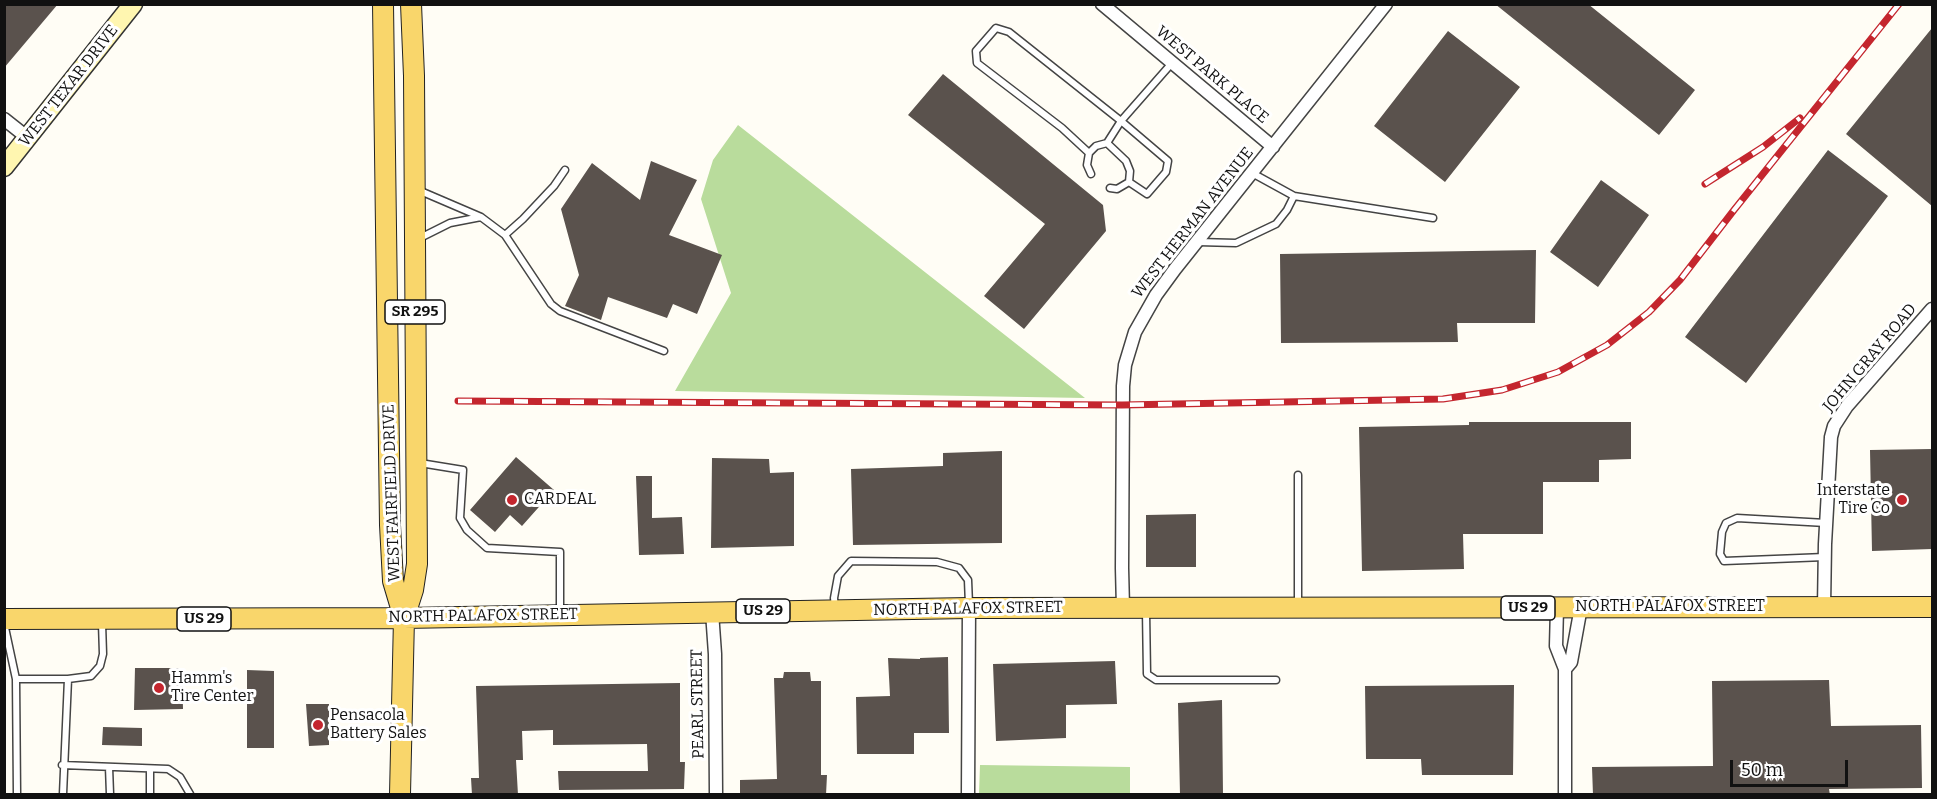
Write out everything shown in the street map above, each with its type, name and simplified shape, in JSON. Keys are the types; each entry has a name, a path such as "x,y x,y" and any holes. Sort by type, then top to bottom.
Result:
{"main road":[{"name":"WEST TEXAR DRIVE","path":"4,167 134,4"},
{"name":"WEST FAIRFIELD DRIVE","path":"383,4 390,525 393,581 404,618"},
{"name":"WEST FAIRFIELD DRIVE","path":"404,618 417,564 411,4"},
{"name":"NORTH PALAFOX STREET","path":"4,622 404,618 969,608 1932,607"},
{"name":"SR 295","path":"397,793 404,618"}],"street":[{"name":"WEST PARK PLACE","path":"1102,4 1273,147"},
{"name":"WEST HERMAN AVENUE","path":"1123,608 1122,424 1125,365 1135,332 1156,295 1386,4"},
{"path":"4,119 28,138"},
{"name":"JOHN GRAY ROAD","path":"1824,607 1826,523 1831,437 1834,426 1847,406 1932,309"},
{"path":"968,795 969,608"},
{"path":"1557,608 1556,646 1565,669 1565,795"},
{"path":"1565,669 1571,662 1581,608"},
{"name":"PEARL STREET","path":"712,612 715,654 716,795"}],"lane":[{"path":"1089,153 1062,128 977,63 976,51 996,28 1009,32 1168,160 1166,172 1147,194 1129,182"},
{"path":"1091,174 1087,165 1089,153 1096,146 1107,143 1121,121 1172,63"},
{"path":"1107,143 1126,161 1130,171 1129,182"},
{"path":"505,235 554,186 565,170"},
{"path":"1252,172 1294,196 1433,218"},
{"path":"1110,188 1117,189 1129,182"},
{"path":"414,189 481,217 505,235 550,304 560,311 664,351"},
{"path":"1197,242 1236,243 1276,225 1294,196"},
{"path":"414,241 450,223 481,217"},
{"path":"416,462 463,470 460,518 467,530 487,548 560,552 560,615"},
{"path":"1298,475 1298,608"},
{"path":"1825,557 1724,561 1720,554 1722,532 1726,523 1737,518 1826,523"},
{"path":"835,610 834,598 838,576 851,561 937,562 960,568 968,580 969,608"},
{"path":"1146,608 1147,674 1156,680 1276,680"},
{"path":"16,679 68,679 91,676 100,666 103,654 102,620"},
{"path":"4,622 16,679 17,795"},
{"path":"63,795 68,679"},
{"path":"63,765 168,769 180,777 190,795"},
{"path":"109,767 110,795"},
{"path":"150,769 150,795"}],"green space":[{"path":"738,125 1085,398 675,391 731,293 701,199 713,160"},
{"path":"980,765 1130,767 1130,794 979,794"}],"building":[{"path":"4,4 58,4 4,68"},
{"path":"1495,4 1588,4 1695,90 1659,135"},
{"path":"1932,28 1932,206 1846,134"},
{"path":"1448,31 1520,87 1445,182 1374,126"},
{"path":"943,74 1103,205 1106,231 1024,329 984,296 1045,224 908,115"},
{"path":"1828,150 1888,196 1746,383 1685,337"},
{"path":"651,161 697,180 669,235 722,255 697,314 673,304 667,318 608,297 601,320 565,306 579,275 561,209 592,163 640,200"},
{"path":"1601,180 1649,215 1598,287 1550,252"},
{"path":"1536,250 1535,323 1457,323 1458,342 1281,343 1280,254"},
{"path":"1469,422 1631,422 1631,459 1599,460 1599,482 1543,482 1543,534 1463,534 1464,569 1362,571 1359,427 1469,425"},
{"name":"Interstate Tire Co","path":"1932,449 1932,549 1872,551 1870,450"},
{"path":"1002,451 1002,543 853,545 851,469 943,466 943,453"},
{"name":"CARDEAL","path":"516,457 554,490 522,526 510,515 495,532 470,510"},
{"path":"712,458 769,459 770,473 794,472 794,546 711,548"},
{"path":"636,476 652,476 652,518 682,517 684,554 639,555"},
{"path":"1196,514 1196,567 1146,567 1146,515"},
{"path":"948,657 949,733 914,733 914,754 857,754 856,697 890,696 888,658"},
{"path":"1115,661 1117,704 1066,705 1066,738 996,741 993,664"},
{"name":"Hamm's Tire Center","path":"135,668 182,668 183,709 134,710"},
{"path":"247,670 274,671 274,748 247,748"},
{"path":"784,672 810,672 811,681 821,681 821,775 827,775 826,795 740,795 740,780 777,779 774,678 783,678"},
{"path":"1829,680 1831,726 1921,725 1922,788 1829,789 1830,795 1593,795 1592,767 1713,766 1712,681"},
{"path":"680,683 680,762 685,762 684,789 559,790 558,771 648,771 647,744 553,745 553,730 522,731 523,760 516,760 518,795 472,795 471,778 479,778 476,686"},
{"path":"1514,685 1513,775 1422,775 1421,759 1366,759 1365,686"},
{"path":"1222,700 1223,795 1180,795 1178,703"},
{"name":"Pensacola Battery Sales","path":"306,704 329,704 329,745 309,746"},
{"path":"103,727 142,728 142,746 102,745"}],"railway":[{"path":"458,401 1122,405 1443,399 1502,390 1558,372 1607,345 1649,312 1680,280 1899,4"},
{"path":"1705,184 1763,147 1800,118"}],"place":[{"name":"CARDEAL","path":"512,500"},
{"name":"Interstate Tire Co","path":"1902,500"},
{"name":"Hamm's Tire Center","path":"159,688"},
{"name":"Pensacola Battery Sales","path":"318,725"}]}
